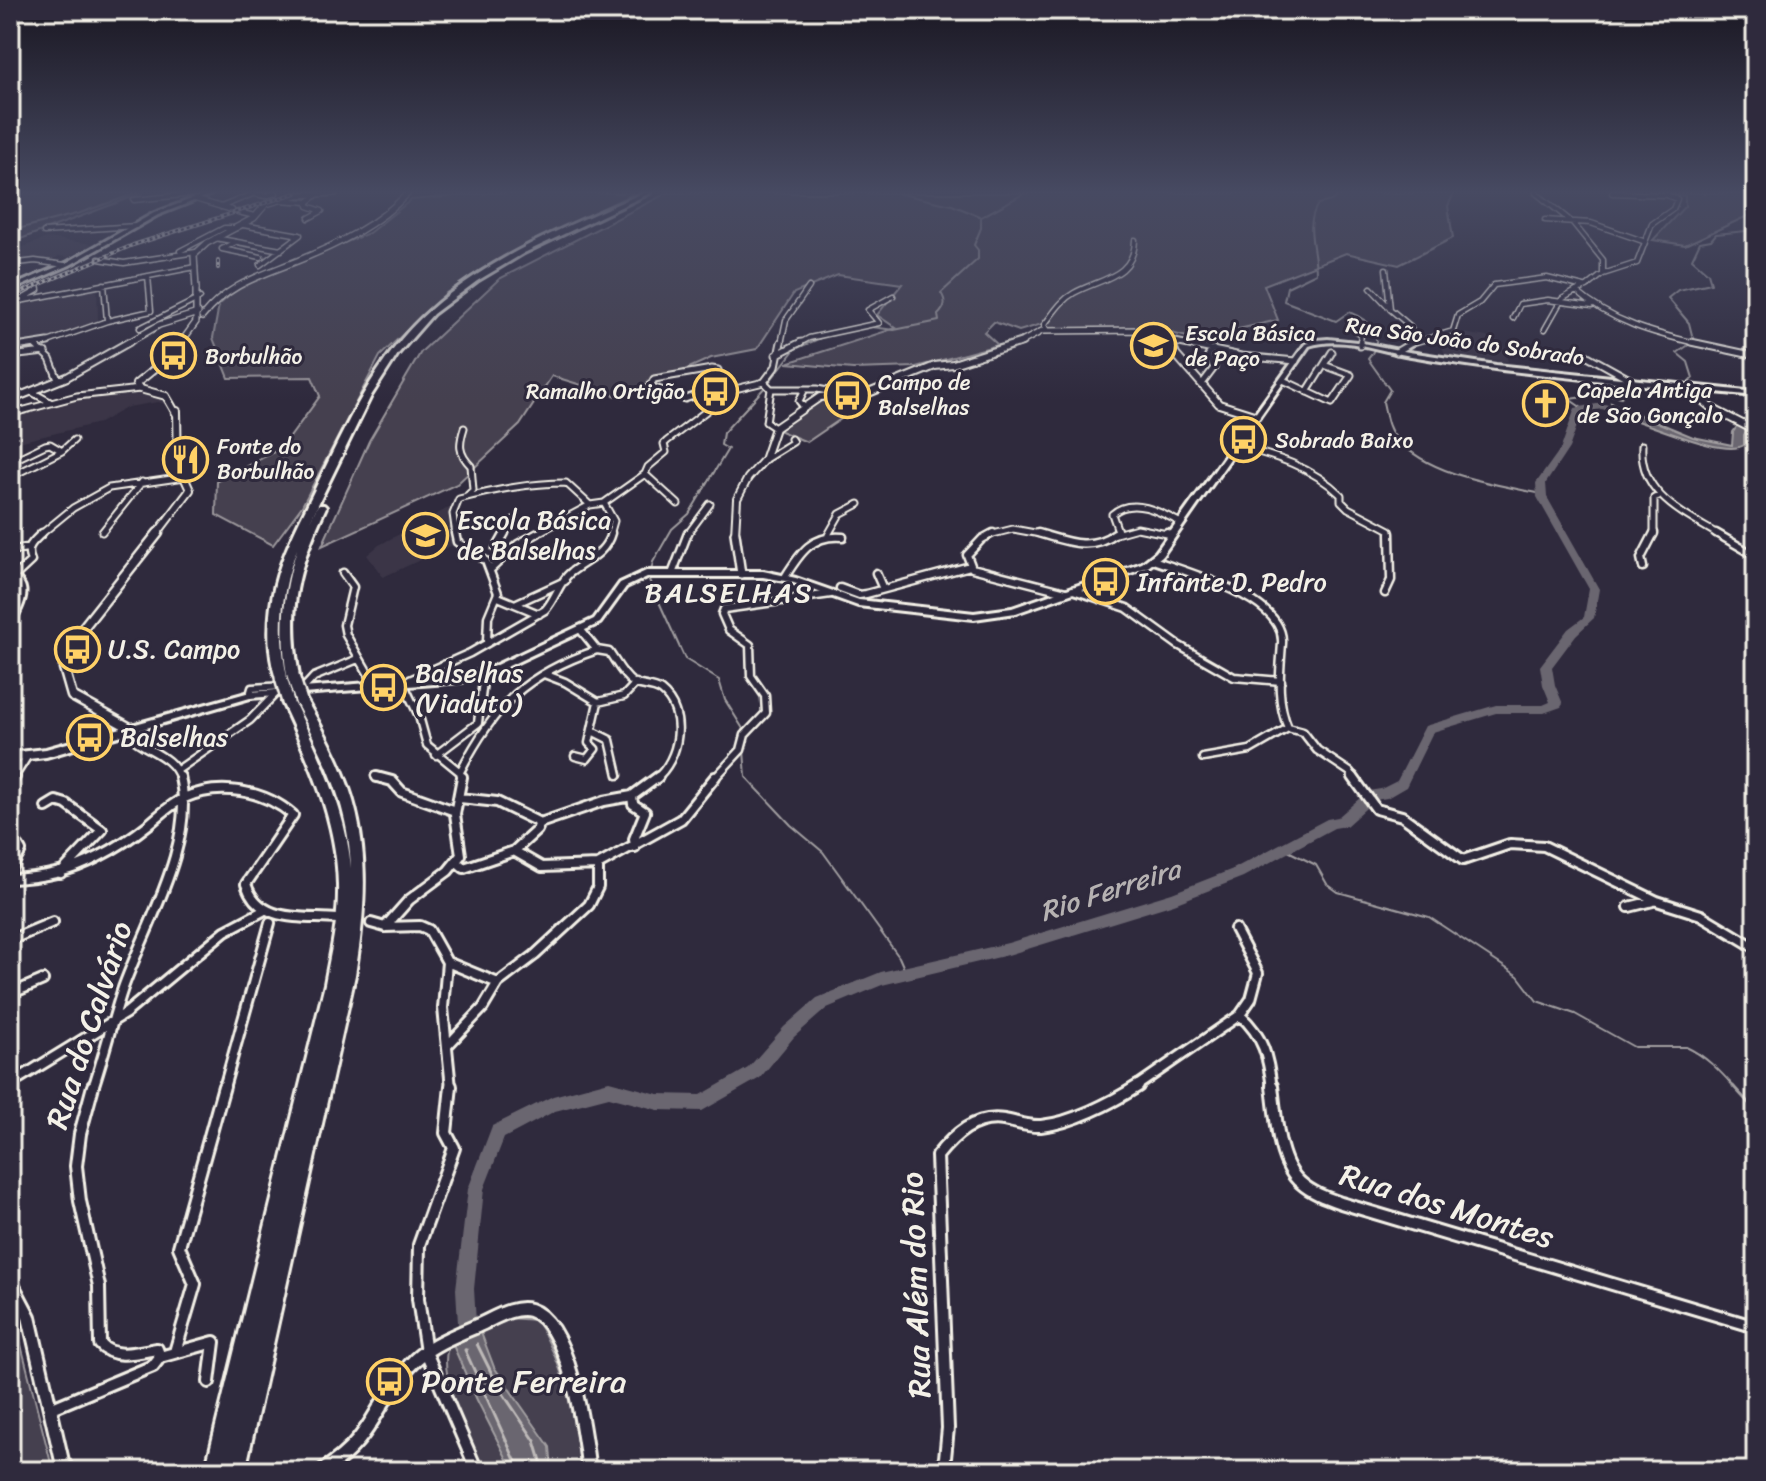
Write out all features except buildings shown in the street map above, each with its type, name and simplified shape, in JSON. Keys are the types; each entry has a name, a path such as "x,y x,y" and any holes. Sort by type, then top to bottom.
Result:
{"highway":[{"path":"235,1471 348,975 358,916 359,873 354,825 341,783 287,677 274,633 277,597 285,568 352,424 389,359 426,317 482,274 503,262"},
{"path":"287,677 285,630 296,563 367,409 395,361 445,306 511,262"},
{"path":"215,1471 332,984 344,916 345,877 340,831 295,694"}],"main road":[{"path":"68,265 10,289 73,262"},
{"path":"200,308 212,303 237,282 293,262"},
{"path":"136,386 174,353 185,338 200,308 196,289"},
{"path":"200,308 212,303"},
{"name":"Rua São João do Sobrado","path":"1153,560 1312,342 1333,341 1396,352 1755,393"},
{"path":"116,728 72,696 64,668 69,650 187,495 179,466 177,415 173,398 136,386"},
{"path":"10,757 27,757 116,728 253,692 295,694 461,679 483,673 580,629 605,613 623,585 650,574 785,577 835,591 858,603 994,616 1153,560"},
{"path":"10,623 21,596 21,586 12,574"}],"street":[{"path":"44,262 68,265"},
{"path":"195,262 196,289"},
{"path":"260,265 264,262"},
{"path":"1047,331 1044,325 1067,297 1128,268 1133,262"},
{"path":"1603,262 1603,274"},
{"path":"1545,329 1560,302 1603,274 1637,262"},
{"path":"20,301 195,267"},
{"path":"1386,269 1390,309"},
{"path":"11,348 36,346 107,321 153,309 148,276"},
{"path":"1396,352 1415,341 1453,331 1458,315 1480,302 1494,285 1547,278 1584,287"},
{"path":"104,284 107,321"},
{"path":"10,306 38,290 37,285"},
{"path":"490,570 504,554 590,505 604,503 645,474 648,467 666,452 664,444 667,441 734,391 764,382 776,366 786,320 809,287"},
{"path":"1371,288 1410,326 1415,341"},
{"path":"1576,291 1623,322 1756,356"},
{"path":"776,355 809,338 879,323 868,310 893,296"},
{"path":"1513,318 1517,304 1548,300 1596,307"},
{"path":"143,329 187,317 200,308"},
{"path":"172,321 200,308"},
{"path":"10,400 63,379 143,329 200,308"},
{"path":"764,460 775,428 824,395 871,392 935,366 953,364 1009,347 1035,333 1145,330 1171,341 1241,356 1296,361"},
{"path":"1356,331 1361,335 1360,346"},
{"path":"1171,341 1176,355 1219,404 1257,416"},
{"path":"36,346 55,363 57,377 63,379"},
{"path":"1202,384 1214,368 1208,356 1213,349"},
{"path":"10,356 45,352"},
{"path":"1307,392 1332,352"},
{"path":"1586,355 1633,381"},
{"path":"1281,381 1326,401 1336,401 1351,375 1324,365"},
{"path":"723,386 685,399 650,386 654,379 716,369 723,386 734,391"},
{"path":"764,382 771,389 839,393"},
{"path":"10,414 50,402 136,386"},
{"path":"1686,387 1713,409 1755,430"},
{"path":"771,389 765,415 766,422 775,428"},
{"path":"804,407 799,401 805,389"},
{"path":"32,392 50,402"},
{"path":"464,428 459,445 473,477 473,490 466,497"},
{"path":"741,574 735,538 737,499 748,478 764,460 793,442 791,439"},
{"path":"10,477 62,451 74,440"},
{"path":"10,462 45,445 50,444 62,451"},
{"path":"1642,445 1642,467 1659,496 1756,556"},
{"path":"1236,446 1282,458 1319,475 1341,495 1341,501 1348,508 1390,530 1391,580 1385,593"},
{"path":"645,474 678,504"},
{"path":"10,551 27,548 81,503 112,487 185,480"},
{"path":"102,532 142,482"},
{"path":"487,641 488,617 498,597 490,570 480,554 457,542 453,517 455,503 508,486 526,488 546,483 566,483 590,505"},
{"path":"1643,567 1641,558 1654,536 1654,498 1659,496"},
{"path":"460,772 427,745 419,716 403,683 470,653 539,614 553,602 568,574 589,562 608,543 614,521 604,503"},
{"path":"672,574 684,539 710,504"},
{"path":"828,535 840,514 859,504"},
{"path":"1118,531 1112,514 1117,508 1127,506 1158,510 1181,523"},
{"path":"504,554 496,549 513,520"},
{"path":"970,566 967,555 972,548 1009,528 1085,544 1104,542 1118,531 1145,529 1172,535"},
{"path":"785,577 808,543 828,535 843,537"},
{"path":"12,574 31,561 27,548"},
{"path":"1153,560 1232,589 1271,618 1283,638 1279,663 1280,713 1288,728"},
{"path":"514,851 542,867 598,865 681,819 716,775 741,750 745,735 766,713 765,696 751,676 750,645 729,630 722,614 724,609 749,603 835,591 859,595 970,566 1127,608 1178,645 1234,677 1249,681 1281,681"},
{"path":"343,573 353,587 344,625 350,645 375,685"},
{"path":"876,573 883,589"},
{"path":"517,603 565,581"},
{"path":"498,597 539,614"},
{"path":"580,629 597,650"},
{"path":"460,798 497,802 540,823 590,809 604,801 632,796 664,772 680,735 667,695 656,686 636,683 621,671 609,652 597,650 560,660 544,674"},
{"path":"116,728 157,751 179,769 274,700 295,694 314,677 358,659"},
{"path":"436,755 481,724 534,675 544,674 565,682 598,702 624,696 636,683"},
{"path":"385,927 409,900 457,862 461,846 455,811 460,798 460,772 481,724 483,681"},
{"path":"253,692 295,694"},
{"path":"253,692 262,705 260,712"},
{"path":"575,756 587,759 595,749 589,743 598,702"},
{"path":"1203,758 1250,750 1288,728 1303,732 1317,750 1338,761 1350,772 1376,809 1402,816 1463,860 1510,844 1534,843 1657,901 1701,915 1756,948"},
{"path":"592,731 610,740 618,775"},
{"path":"10,784 27,757"},
{"name":"Rua do Calvário","path":"160,1357 157,1349 120,1356 105,1351 97,1340 99,1286 76,1183 76,1150 88,1099 124,984 179,847 179,769"},
{"path":"375,776 392,781 402,792 455,811"},
{"path":"10,879 28,880 61,873 121,845 181,799 240,789 293,815 246,884 263,911 275,915 337,919"},
{"path":"632,796 633,804 645,812 634,839 635,847"},
{"path":"46,807 56,801 66,804 102,830 61,873"},
{"path":"457,862 464,868 472,867 514,851 537,830 540,823"},
{"path":"10,843 17,844 21,851 10,870"},
{"path":"448,1045 483,1008 498,983 535,955 589,905 598,887 598,865"},
{"path":"1629,907 1644,901 1657,901"},
{"path":"10,1084 126,1013 239,920 263,911"},
{"path":"10,940 53,922"},
{"path":"175,1352 195,1284 179,1247 270,923"},
{"path":"371,923 385,927 420,926 429,930 447,962 443,1008 451,1086 446,1133 454,1148 419,1245 418,1299 426,1352 477,1471"},
{"path":"1235,929 1258,973 1251,999 1240,1015"},
{"path":"447,962 498,983"},
{"path":"10,994 43,980"},
{"name":"Rua dos Montes","path":"1240,1015 1257,1031 1266,1048 1284,1158 1296,1179 1309,1189 1341,1203 1756,1327"},
{"name":"Rua Além do Rio","path":"939,1471 945,1458 948,1428 937,1156 950,1138 978,1123 993,1119 1032,1127 1047,1126 1101,1105 1130,1091 1240,1015"},
{"path":"10,1281 29,1317 62,1461 68,1471"},
{"path":"322,1471 353,1451 370,1432 398,1382 426,1352 449,1338 505,1314 530,1309 545,1318 553,1330 580,1407 589,1471"},
{"name":"Rua do Calvário","path":"50,1409 153,1366 160,1357 214,1342 209,1382"}],"shaded area":[{"path":"298,262 495,262 446,293 380,356 302,506 273,545 216,515 217,481 282,448 320,396 312,377 229,378 213,338 219,305 240,286"},
{"path":"532,262 1323,262 1264,285 1278,320 1195,339 1151,328 1052,330 1042,324 1019,331 994,322 984,332 998,345 916,367 853,369 787,363 896,328 877,315 902,284 838,275 794,293 757,349 711,358 623,398 552,376 520,425 457,484 322,546 369,441 421,352 499,279"},
{"path":"97,288 96,323 41,342 10,344 10,309 23,302"},
{"path":"1456,332 1503,343 1508,362 1445,355 1439,338"},
{"path":"141,391 163,396 170,405 158,402 128,407 99,423 10,444 10,417 78,397"},
{"path":"826,397 857,408 807,442 778,430"},
{"name":"Escola Básica de Balselhas","path":"452,506 450,522 455,544 383,577 367,555 379,545"},
{"path":"10,1310 16,1325 53,1471 10,1471"},
{"path":"509,1318 536,1320 555,1356 567,1393 581,1471 480,1471 449,1385 447,1353 452,1343 464,1335"}],"water":[{"path":"1611,403 1693,437 1732,445 1733,432 1739,424 1748,428 1744,445 1719,447 1681,437 1613,414"},
{"path":"480,1330 494,1367 550,1447 552,1471 513,1471 452,1343"}],"waterway":[{"path":"872,327 894,330 939,321 938,315 944,305 941,293 975,262"},
{"path":"1315,262 1316,273 1287,287 1284,301 1336,321 1349,312 1370,325 1376,344 1368,359 1390,390 1383,402 1387,421 1396,438 1410,451 1444,470 1542,494"},
{"path":"1693,339 1689,323 1668,298 1678,290 1711,283 1708,273 1696,262"},
{"path":"770,381 795,349 823,337"},
{"path":"1687,384 1693,378 1688,362 1677,353 1690,344"},
{"path":"1637,379 1650,381"},
{"path":"1582,408 1569,399 1607,394 1621,397 1633,385"},
{"path":"745,732 725,700 719,680 685,659 649,580 653,562 672,529 689,514 728,449 721,445 723,433 766,386"},
{"name":"Rio Ferreira","path":"468,1340 465,1289 476,1189 498,1132 553,1104 609,1089 658,1102 702,1103 754,1073 789,1032 822,1003 881,979 1008,949 1174,898 1238,873 1332,823 1341,822 1372,795 1383,794 1402,784 1429,729 1496,709 1544,709 1557,704 1549,685 1546,666 1572,632 1589,618 1594,589 1542,497 1541,483 1565,448 1578,410 1602,406 1626,413"},
{"name":"Rio Ferreira","path":"1739,434 1739,430 1756,419"},
{"path":"744,750 746,777 791,825 823,852 899,957 906,973"},
{"path":"1284,849 1316,865 1327,884 1338,892 1429,917 1518,976 1537,1001 1575,1014 1634,1047 1686,1047 1719,1070 1735,1088"},
{"path":"1733,1086 1756,1111"}],"railway":[{"path":"10,297 93,262"},
{"path":"218,262 218,268"}],"place":[{"name":"Escola Básica de Paço","path":"1154,346"},
{"name":"Borbulhão","path":"174,356"},
{"name":"Ramalho Ortigão","path":"716,391"},
{"name":"Campo de Balselhas","path":"847,395"},
{"name":"Capela Antiga de São Gonçalo","path":"1546,403"},
{"name":"Sobrado Baixo","path":"1244,440"},
{"name":"Fonte do Borbulhão","path":"186,459"},
{"name":"Escola Básica de Balselhas","path":"426,535"},
{"name":"Infante D. Pedro","path":"1106,582"},
{"name":"U.S. Campo","path":"77,649"},
{"name":"Balselhas (Viaduto)","path":"384,688"},
{"name":"Balselhas","path":"89,737"},
{"name":"Ponte Ferreira","path":"390,1381"}],"district":[{"name":"BALSELHAS","path":"729,592"}]}
